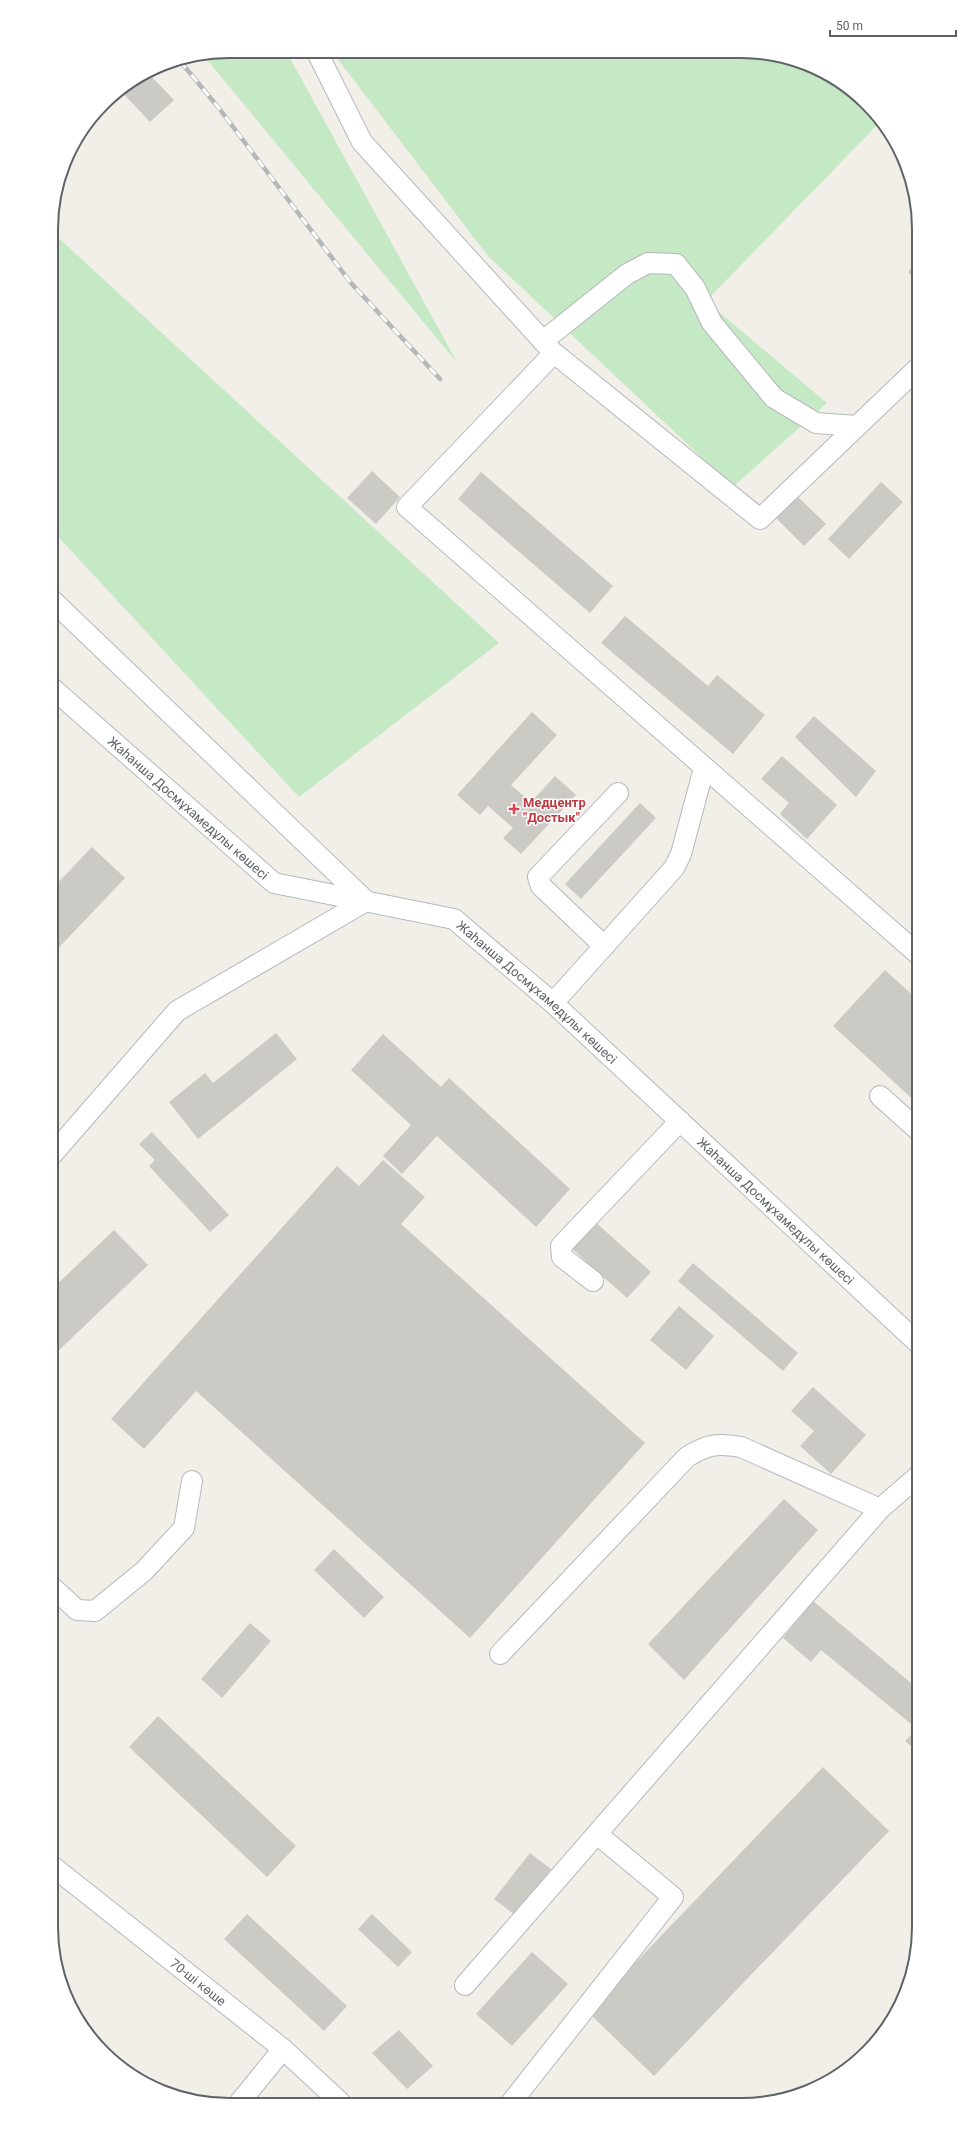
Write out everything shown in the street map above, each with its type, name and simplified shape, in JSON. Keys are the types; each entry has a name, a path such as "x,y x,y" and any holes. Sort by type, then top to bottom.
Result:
{"street":[{"path":"320,58 362,142 548,347 760,519 912,374"},
{"path":"857,426 816,423 774,398 712,323 695,288 676,264 648,263 627,274 548,347 407,507 912,949"},
{"path":"58,606 366,901 177,1012 58,1148"},
{"name":"Жаһанша Досмұхамедұлы көшесі","path":"58,693 274,883 454,919 553,1003 912,1337"},
{"path":"553,1003 674,868 681,854 704,768"},
{"path":"604,946 540,886 538,877 618,793"},
{"path":"880,1096 912,1125"},
{"path":"593,1281 562,1256 560,1253 561,1246 680,1121"},
{"path":"500,1654 687,1457 701,1448 719,1443 741,1447 880,1509"},
{"path":"58,1592 77,1610 95,1611 144,1571 184,1528 192,1481"},
{"path":"465,1985 880,1509 912,1481"},
{"path":"515,2098 673,1897 597,1834"},
{"name":"70-ші көше","path":"58,1871 283,2049 337,2098"},
{"path":"243,2098 283,2049"}],"green space":[{"path":"290,58 458,364 207,59"},
{"path":"337,58 763,59 796,67 827,81 854,100 877,125 706,301 827,403 733,487 488,256"},
{"path":"58,237 499,643 299,797 58,537"}],"building":[{"path":"152,77 174,100 150,122 124,94"},
{"path":"912,268 912,276 908,272"},
{"path":"372,471 400,497 376,524 347,498"},
{"path":"481,472 613,586 590,613 458,499"},
{"path":"881,482 903,502 849,559 828,539"},
{"path":"793,492 826,524 804,546 772,514"},
{"path":"625,616 708,686 717,675 765,715 733,754 601,643"},
{"path":"532,712 557,735 511,785 531,802 555,776 576,795 521,854 503,838 513,828 488,806 480,815 457,795"},
{"path":"814,716 876,771 856,797 795,737"},
{"path":"782,756 837,805 807,839 780,814 789,803 761,779"},
{"path":"640,803 656,818 581,899 565,884"},
{"path":"92,847 125,878 58,949 58,883"},
{"path":"885,970 912,995 912,1099 833,1026"},
{"path":"276,1033 297,1059 198,1139 169,1102 205,1073 213,1083"},
{"path":"383,1034 441,1087 449,1078 570,1189 536,1227 437,1136 402,1174 383,1156 411,1125 351,1070"},
{"path":"152,1132 229,1215 210,1232 149,1166 155,1160 139,1144"},
{"path":"383,1160 425,1197 401,1224 645,1443 470,1638 196,1391 144,1449 111,1419 337,1166 359,1186"},
{"path":"593,1220 651,1272 627,1298 570,1247"},
{"path":"114,1230 148,1265 58,1351 58,1283"},
{"path":"693,1263 798,1353 783,1371 678,1281"},
{"path":"679,1306 714,1336 686,1370 650,1340"},
{"path":"813,1387 866,1435 831,1474 800,1446 814,1431 791,1411"},
{"path":"784,1499 818,1530 684,1680 648,1644"},
{"path":"334,1549 384,1597 364,1618 314,1570"},
{"path":"813,1601 911,1683 912,1682 912,1725 821,1650 811,1662 783,1638"},
{"path":"250,1623 271,1641 222,1698 201,1679"},
{"path":"158,1716 296,1846 267,1877 129,1747"},
{"path":"912,1734 912,1747 905,1741"},
{"path":"823,1767 889,1831 654,2076 588,2012"},
{"path":"530,1853 551,1869 515,1915 494,1899"},
{"path":"247,1914 347,2006 324,2031 224,1939"},
{"path":"372,1914 412,1952 398,1967 358,1929"},
{"path":"532,1952 568,1984 512,2046 476,2014"},
{"path":"399,2030 433,2066 407,2089 372,2053"}],"railway":[{"path":"183,65 218,107 351,283 440,379"}],"place":[{"name":"Медцентр \"Достык\"","path":"514,809"}]}
